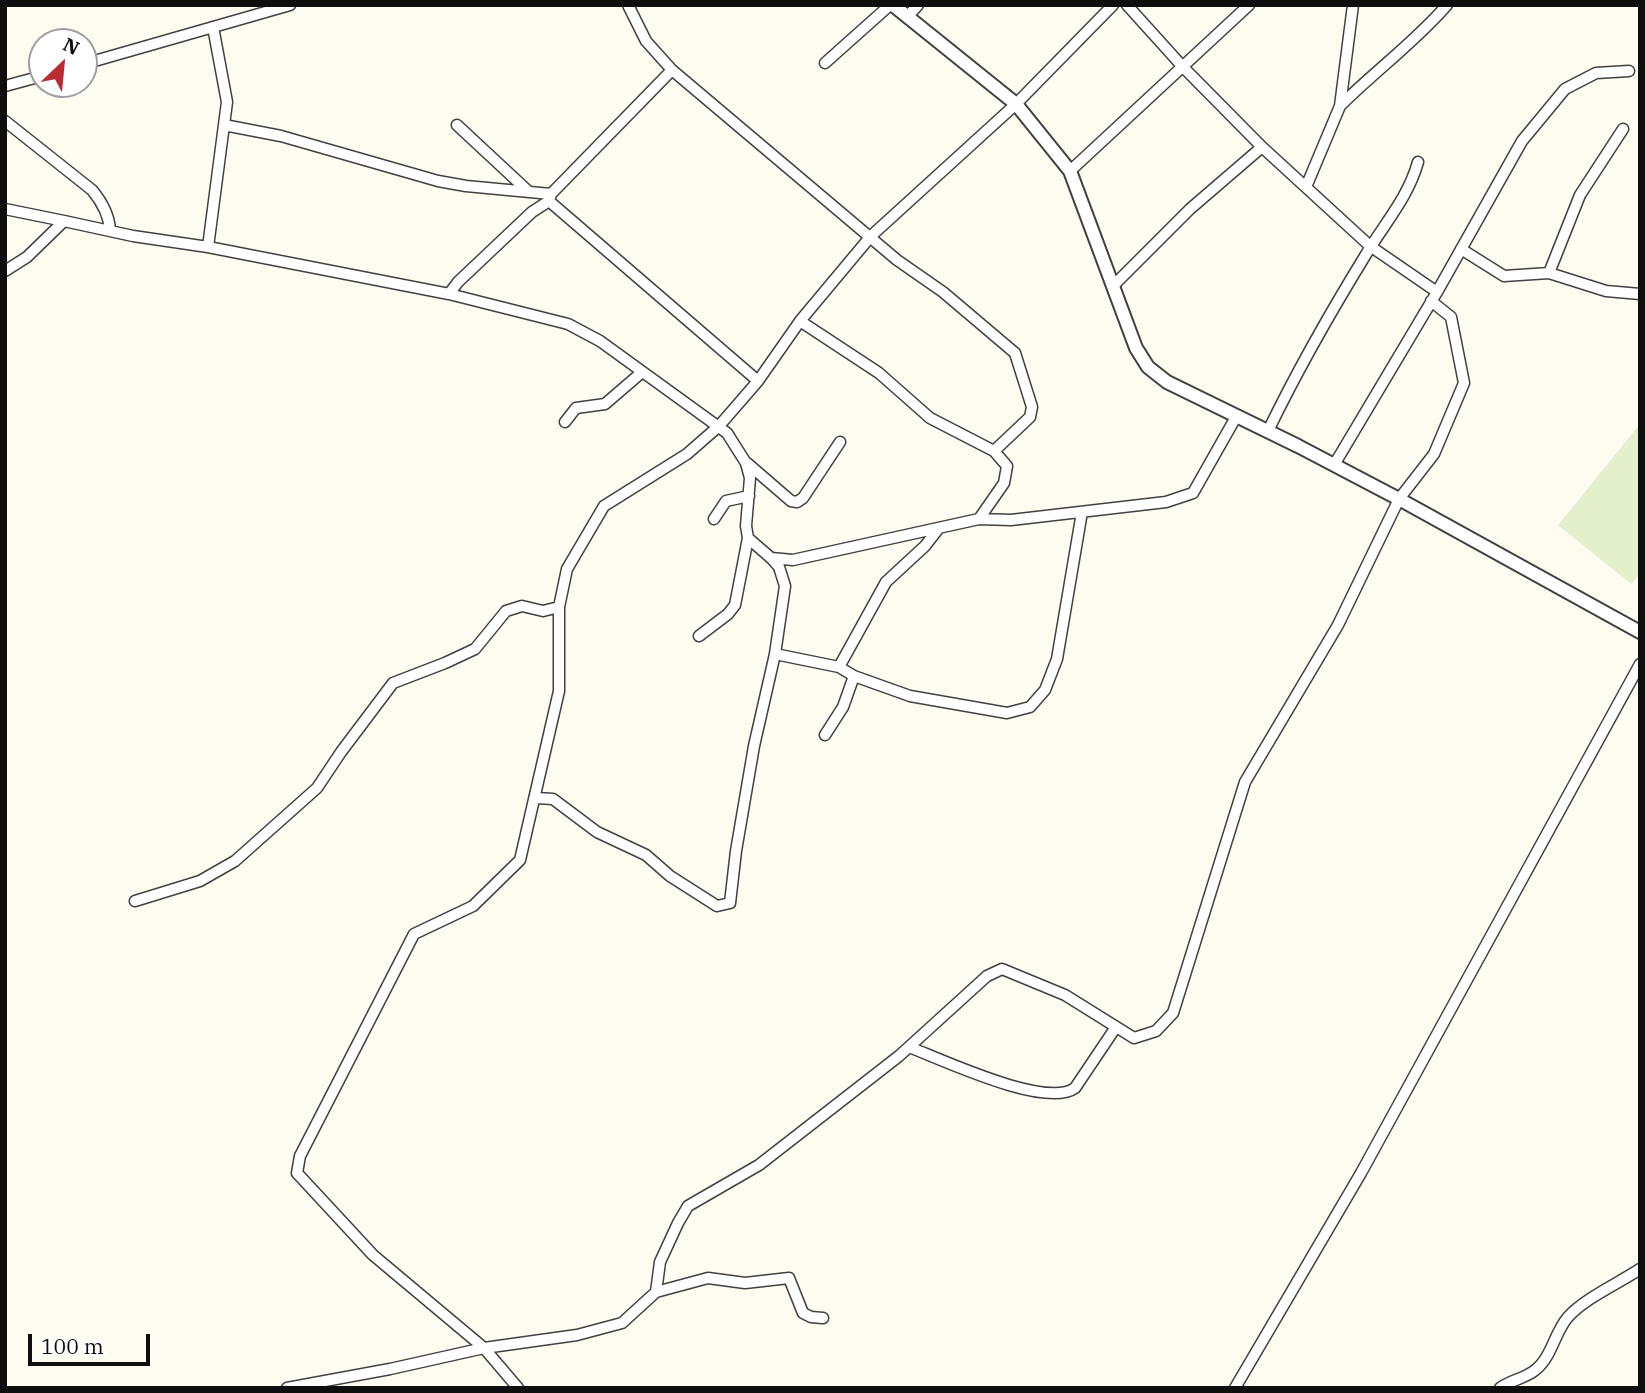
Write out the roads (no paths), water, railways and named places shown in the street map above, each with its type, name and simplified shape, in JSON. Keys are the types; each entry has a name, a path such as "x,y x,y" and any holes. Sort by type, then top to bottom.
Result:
{"street":[{"path":"628,5 646,41 672,70 872,236 897,260 943,292 1014,353 1032,407 1030,418 994,451"},
{"path":"825,63 891,5 1016,104 1070,171 1136,348 1148,367 1167,382 1399,499 1640,632"},
{"path":"907,17 919,5"},
{"path":"518,1388 484,1348 373,1255 297,1173 300,1156 414,934 473,906 520,860 559,691 559,607 567,569 604,506 687,453 719,426 758,382 800,321 872,236 1016,104 1114,5"},
{"path":"656,1292 660,1262 688,1206 758,1165 909,1047 987,975 1002,969 1065,995 1134,1038 1156,1031 1173,1013 1245,782 1338,625 1399,499 1434,454 1464,383 1451,317 1434,297 1370,246 1262,146 1182,66 1127,5"},
{"path":"1070,171 1249,5"},
{"path":"1306,187 1340,106 1353,5"},
{"path":"1340,106 1425,30 1447,5"},
{"path":"98,60 288,6"},
{"path":"208,247 228,102 213,27"},
{"path":"449,294 458,282 550,198 672,70"},
{"path":"1334,465 1434,297 1522,141 1565,89 1596,73 1629,71"},
{"path":"5,86 28,80"},
{"path":"5,121 92,190 102,202 110,230"},
{"path":"224,125 307,143 438,181 529,192 550,198 758,382"},
{"path":"457,125 529,192"},
{"path":"1549,273 1580,195 1623,129"},
{"path":"1113,286 1190,209 1262,146"},
{"path":"1268,431 1300,366 1370,246 1404,199 1418,162"},
{"path":"5,209 133,236 208,247 449,294 568,324 600,341 719,426 727,433 746,463 750,478 748,538 736,605 699,636"},
{"path":"5,271 27,257 64,221"},
{"path":"1461,249 1504,276 1549,273 1606,291 1640,294"},
{"path":"800,321 879,373 930,418 994,451 1007,466 1003,483 979,519"},
{"path":"565,422 576,408 605,404 642,373"},
{"path":"771,558 793,560 979,519 1012,520 1166,502 1193,493 1236,417"},
{"path":"746,463 797,502 803,498 841,442"},
{"path":"714,519 726,501 748,496"},
{"path":"775,654 839,667 854,676 910,696 1007,713 1030,708 1045,690 1057,659 1082,512"},
{"path":"839,667 886,582 926,546 939,528"},
{"path":"536,798 554,799 597,832 646,855 670,876 717,906 730,903 754,746 775,654 785,586 779,567 748,538"},
{"path":"135,901 200,881 235,861 317,788 393,683 475,649 506,611 522,606 543,611 559,607"},
{"path":"1235,1388 1361,1173 1640,664"},
{"path":"825,735 843,706 854,676"},
{"path":"909,1047 998,1082 1034,1092 1058,1095 1075,1088 1116,1027"},
{"path":"1500,1388 1509,1381 1534,1371 1542,1364 1561,1327 1571,1314 1640,1269"},
{"path":"287,1388 484,1348 577,1335 622,1323 656,1292 708,1278 745,1283 789,1278 803,1313 823,1318"}]}
